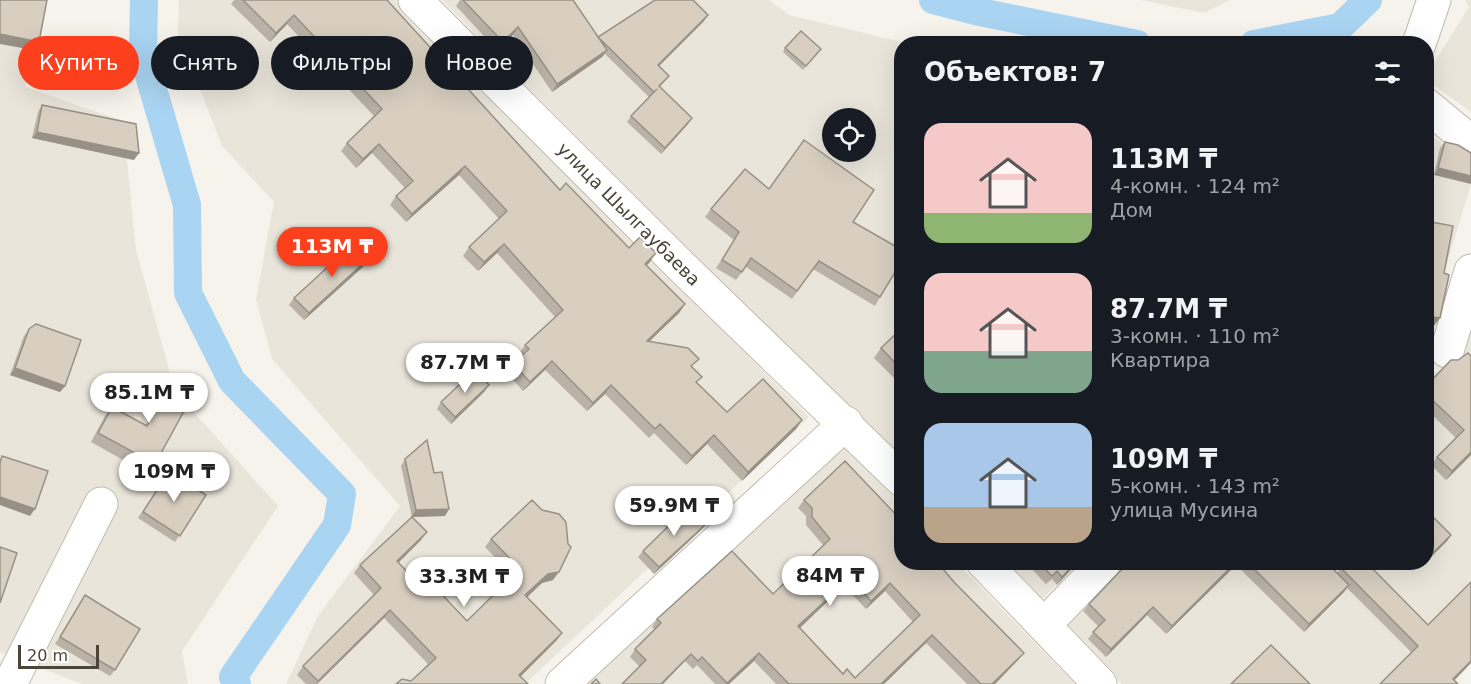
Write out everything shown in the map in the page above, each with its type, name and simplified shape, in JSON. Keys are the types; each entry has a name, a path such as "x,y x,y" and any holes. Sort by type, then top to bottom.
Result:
{"street":[{"name":"улица Шылгаубаева","path":"416,0 681,266 894,472"},
{"path":"1422,36 1434,0"},
{"path":"1434,112 1471,142"},
{"path":"1448,352 1471,271"},
{"path":"562,684 846,423"},
{"path":"10,684 101,504"},
{"path":"991,570 1100,684"},
{"path":"1044,625 1097,570"}],"shaded area":[{"path":"0,0 44,0 36,36 18,36 18,90 34,90 123,121 136,250 175,391 278,506 182,651 188,684 82,684 0,652"},
{"path":"179,0 395,0 431,36 425,36 425,90 484,90 809,417 525,684 286,684 318,616 400,506 272,359 256,299 274,202 222,146 200,90 259,90 259,36 180,36"},
{"path":"442,0 769,0 789,15 894,40 894,458 531,90 533,90 533,36 478,36"},
{"path":"1141,0 1230,0 1204,13"},
{"path":"1465,0 1471,0 1471,112 1434,85 1434,63 1469,7"},
{"path":"1434,138 1471,162 1471,184 1434,306"},
{"path":"1471,325 1471,658 1445,684 1122,684 1053,618 1103,570 1434,570 1434,372 1454,376"},
{"path":"826,427 894,498 894,570 964,570 1075,684 553,684"},
{"path":"1005,570 1071,570 1038,603"}],"building":[{"path":"0,0 47,0 40,36 18,38 0,34"},
{"path":"243,0 387,0 425,42 425,90 469,90 560,190 566,183 629,248 640,237 656,253 645,264 685,304 647,341 688,348 699,359 691,366 702,377 696,382 727,412 763,379 802,420 748,472 714,435 692,456 660,424 655,429 611,385 593,403 552,361 530,382 513,364 529,349 525,345 563,310 504,244 484,262 469,247 507,211 465,166 412,214 396,196 413,181 379,144 363,159 347,143 382,109 364,90 413,90 413,36 314,36 294,15 276,33"},
{"path":"463,0 573,0 607,50 557,84 533,49 533,36 524,36 518,27 509,36 497,36"},
{"path":"655,0 693,0 708,15 658,65 669,76 659,86 692,118 665,148 631,116 657,89 654,92 598,37"},
{"path":"801,31 821,49 806,66 785,48"},
{"path":"42,105 136,124 139,153 37,132"},
{"path":"804,140 822,153 822,162 835,162 874,190 853,222 894,245 894,274 880,297 819,261 797,291 751,258 742,272 722,260 739,232 711,209 745,169 769,189"},
{"path":"1445,142 1458,145 1471,153 1471,176 1438,168"},
{"path":"1434,222 1453,226 1444,273 1449,275 1440,318 1434,317"},
{"path":"355,242 369,258 309,313 294,298"},
{"path":"36,324 81,340 65,386 15,368 29,329"},
{"path":"894,336 894,362 881,348"},
{"path":"1468,353 1471,356 1471,452 1452,471 1437,457 1464,430 1434,402 1434,378 1451,360 1458,360"},
{"path":"475,370 489,385 455,417 441,402"},
{"path":"173,379 195,391 155,464 98,433 112,407 147,426"},
{"path":"427,440 434,473 442,472 449,509 416,510 405,459"},
{"path":"2,456 48,471 35,509 0,497"},
{"path":"845,461 894,513 894,570 944,570 1024,653 992,684 981,684 932,635 881,684 789,684 759,653 727,683 702,657 698,661 691,654 661,684 622,684 646,660 635,649 661,623 657,619 732,551 773,594 830,539 812,517 812,508 804,500","holes":["850,578 871,601 890,583 920,615 855,678 847,669 843,674 798,626"]},
{"path":"169,471 206,495 180,536 143,512"},
{"path":"532,500 542,510 559,514 566,522 568,544 571,547 559,572 548,574 525,595 562,633 519,675 528,684 396,684 402,679 411,681 436,658 390,610 318,681 303,666 381,588 360,565 412,517 427,532 397,561 427,593 434,586 467,621 520,569 491,539"},
{"path":"688,507 705,525 659,567 643,551"},
{"path":"1434,518 1451,535 1434,552"},
{"path":"0,547 17,553 0,603"},
{"path":"1046,570 1069,570 1062,577 1057,571 1052,576"},
{"path":"1121,570 1228,570 1172,626 1153,607 1111,649 1093,632 1105,620 1089,604"},
{"path":"1255,570 1334,570 1349,585 1309,624"},
{"path":"1343,570 1374,570 1428,625 1471,582 1471,661 1453,679 1458,684 1380,684 1418,646"},
{"path":"85,595 140,629 115,670 60,637"},
{"path":"1271,645 1310,684 1231,684"}],"waterway":[{"path":"144,0 143,55 187,205 188,293 232,381 342,494 337,525 233,677 237,684"},
{"path":"933,0 1098,36"},
{"path":"1294,36 1340,27 1368,0"}]}
